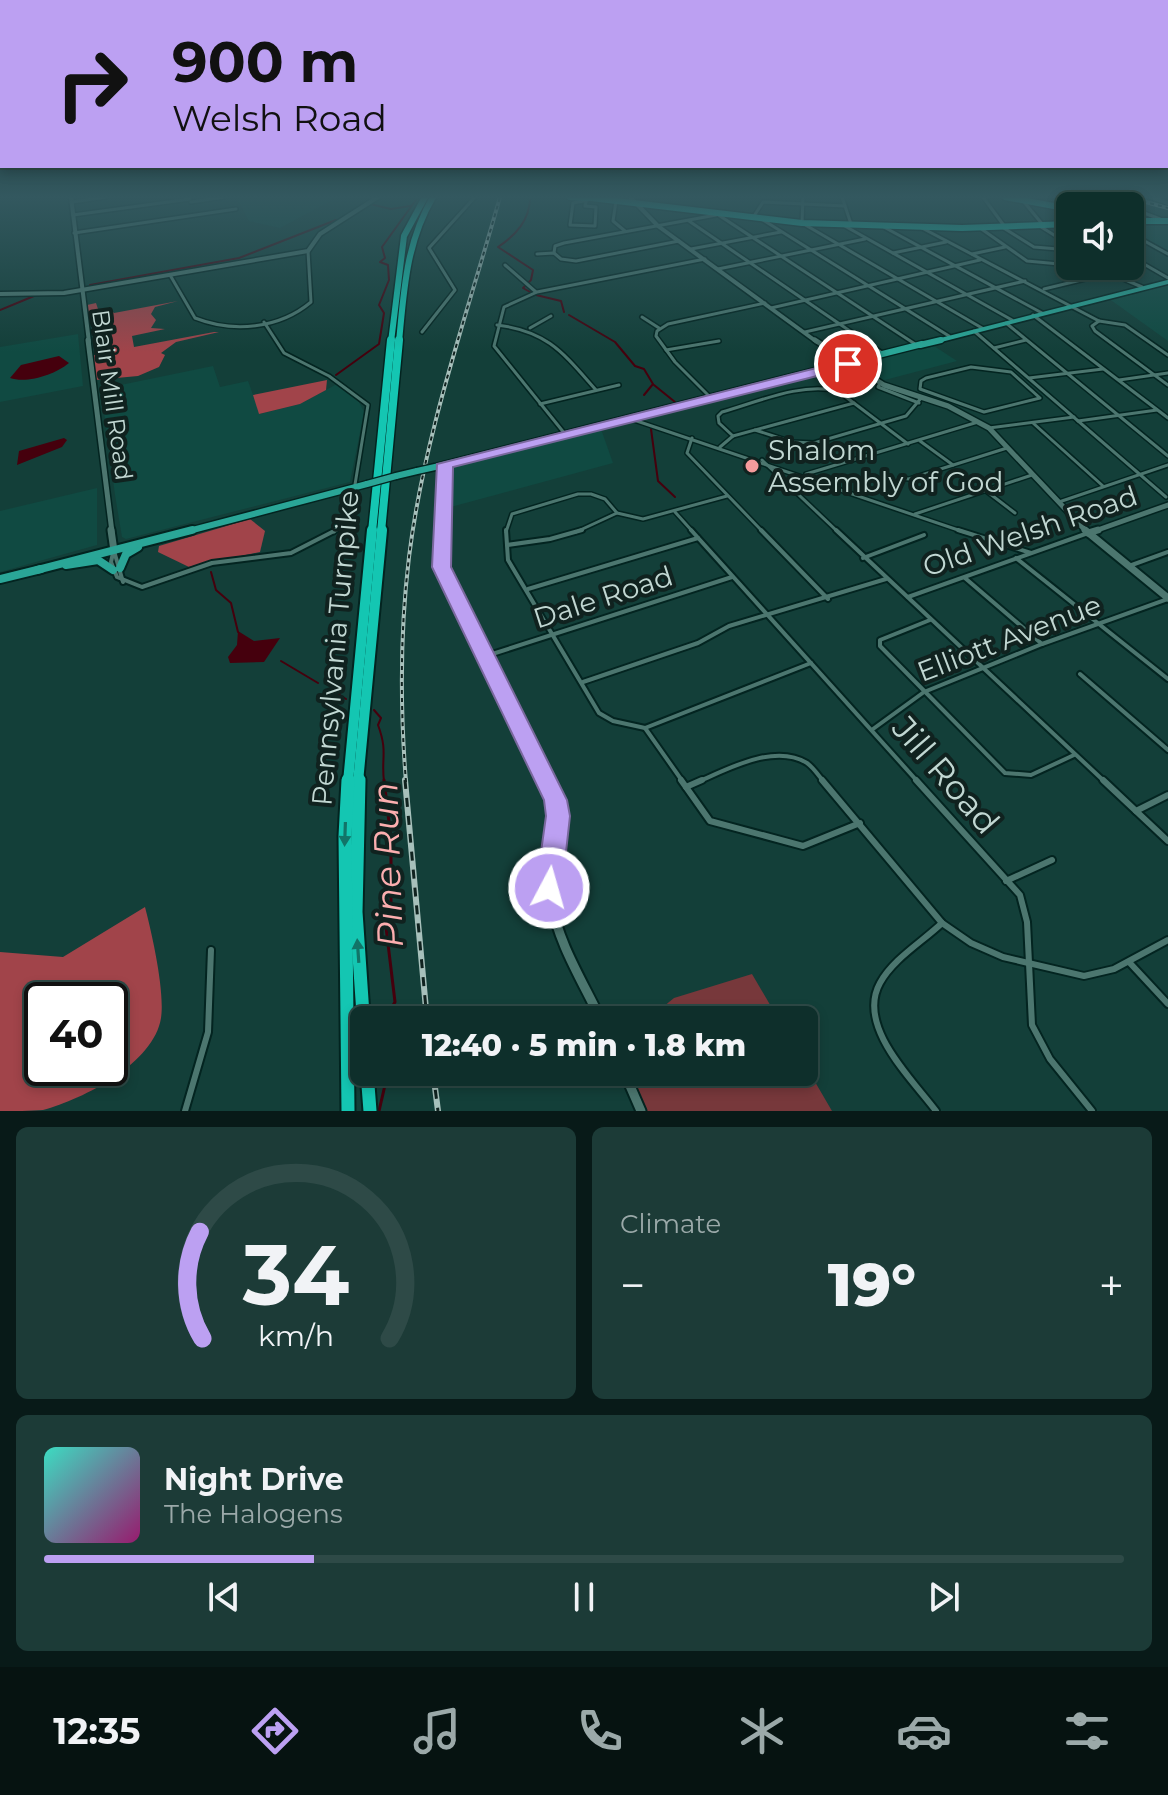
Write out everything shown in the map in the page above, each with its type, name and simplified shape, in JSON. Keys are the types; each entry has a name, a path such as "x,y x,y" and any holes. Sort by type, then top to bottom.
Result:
{"highway":[{"name":"Pennsylvania Turnpike","path":"348,1111 343,916 351,739 401,249"},
{"name":"Pennsylvania Turnpike","path":"362,1006 356,912 362,735 406,264 410,249"},
{"path":"368,1086 370,1111"}],"main road":[{"path":"0,579 1168,280"},
{"path":"846,363 919,344"},
{"path":"37,570 220,522"},
{"path":"56,565 98,560 116,569 129,551 158,540"}],"street":[{"name":"Blair Mill Road","path":"76,249 114,550"},
{"path":"288,255 301,249"},
{"path":"170,275 190,314 202,322 224,326 264,322 291,316 311,302 310,249"},
{"path":"422,332 455,290 430,249"},
{"path":"554,249 554,253"},
{"path":"537,254 554,253 561,259 576,261 639,249"},
{"path":"691,249 846,363 880,383 920,400 948,406 980,421 1009,447 1088,533 1168,599"},
{"path":"730,249 882,353"},
{"path":"770,249 919,344"},
{"path":"718,269 815,249"},
{"path":"847,249 982,328"},
{"path":"886,249 1008,321 1026,340 1168,456"},
{"path":"893,253 912,249"},
{"path":"923,249 1042,313"},
{"path":"962,249 1099,321 1125,325 1168,355"},
{"path":"972,254 996,249"},
{"path":"1008,249 1031,262 1056,264"},
{"path":"809,250 949,336"},
{"path":"0,294 81,290 309,254"},
{"path":"565,434 494,346 504,307 520,297 537,292 705,259"},
{"path":"771,308 982,259"},
{"path":"505,265 537,292"},
{"path":"1144,265 1168,280"},
{"path":"1041,290 1082,280"},
{"path":"1126,280 1142,287"},
{"path":"805,332 1025,281"},
{"path":"642,317 659,328 765,303"},
{"path":"1033,315 1168,418"},
{"path":"530,328 551,316"},
{"path":"1099,321 1092,326 1095,331 1168,385"},
{"path":"114,550 110,558 123,582 142,587 220,562 287,554 320,542 347,519 357,486 368,405 329,376 284,353 264,322"},
{"path":"497,325 530,328 548,338 596,390"},
{"path":"659,328 656,336 666,350 710,397"},
{"path":"973,330 1166,497"},
{"path":"994,348 1026,340"},
{"path":"666,350 719,341"},
{"path":"948,406 957,402 984,412 1040,398 1015,374 998,369 971,367 921,381 922,391 957,402"},
{"path":"1029,378 1105,369"},
{"path":"1119,380 1168,373"},
{"path":"540,404 619,385"},
{"path":"733,436 717,421 720,414 812,388 838,391 908,444"},
{"path":"755,430 810,443 910,414 920,400"},
{"path":"720,447 733,436 854,403"},
{"path":"989,428 1157,410"},
{"path":"627,418 762,460 1031,553"},
{"path":"804,475 980,421"},
{"path":"1033,423 1103,486"},
{"path":"692,438 687,453 828,599"},
{"path":"919,440 953,465"},
{"path":"900,478 909,479 1009,447"},
{"path":"762,460 1168,841"},
{"path":"445,464 442,567 555,800 558,816 549,872 552,909 595,1006"},
{"path":"1059,502 1168,465"},
{"path":"913,514 1035,475"},
{"path":"985,490 1015,513"},
{"path":"727,496 643,519 617,513 605,499 587,494 519,510 506,521 508,560 603,717 645,728 811,663"},
{"name":"Old Welsh Road","path":"908,597 1168,505"},
{"name":"Jill Road","path":"675,512 1020,895 1026,908 1029,1011 1036,1038 1092,1111"},
{"path":"507,545 545,541 585,529 617,513"},
{"path":"863,558 924,535"},
{"path":"527,589 698,538"},
{"path":"1129,567 1168,552"},
{"path":"1016,558 1168,679"},
{"name":"Dale Road","path":"486,656 732,577"},
{"path":"965,578 1042,644"},
{"path":"582,682 698,643 729,626 765,614 785,612 886,579"},
{"name":"Elliott Avenue","path":"873,729 893,719 909,701 924,692 1042,644 1168,599"},
{"path":"931,619 886,635 879,642 924,692 1009,776 1028,776 1074,755"},
{"path":"1080,674 1168,750"},
{"path":"645,728 702,813 715,823 797,846 814,844 860,823"},
{"path":"686,787 767,755 786,755 815,767 942,923 979,946 1026,963 1084,976 1129,962 1168,940"},
{"path":"1136,811 1168,795"},
{"path":"1006,881 1052,860"},
{"path":"936,1111 882,1036 872,1006 880,983 942,923"},
{"path":"185,1111 208,1032 211,950"},
{"path":"1129,962 1168,1004"},
{"path":"630,1086 641,1111"}],"shaded area":[{"path":"1168,284 1168,341 1108,298 1130,294"},
{"path":"178,301 155,307 151,314 156,320 151,328 165,329 132,336 134,347 219,332 176,342 161,353 165,355 159,367 138,376 95,380 92,356 111,350 112,324 103,316 90,319 87,305 96,303 98,309 110,309 114,313"},
{"path":"78,334 83,386 0,402 0,347"},
{"path":"931,344 957,361 881,381 857,365"},
{"path":"59,356 69,363 57,371 33,379 10,378 21,365"},
{"path":"213,366 220,387 248,381 260,414 300,404 337,384 358,400 364,412 350,482 126,539 122,537 101,389"},
{"path":"327,380 326,390 300,404 259,414 253,395"},
{"path":"601,429 613,463 447,508 453,466"},
{"path":"64,438 67,440 62,447 17,465 19,451"},
{"path":"97,488 97,545 0,572 0,511"},
{"path":"250,519 265,531 260,552 189,567 158,552 159,546"},
{"path":"238,631 254,641 280,638 264,662 230,663 228,657 237,645"},
{"path":"145,907 160,978 162,1007 156,1034 128,1066 128,982 24,982 24,1086 100,1086 43,1110 0,1111 0,952 63,957"},
{"path":"752,974 771,1006 664,1006 674,998"},
{"path":"635,1086 817,1086 832,1111 647,1111"}],"waterway":[{"path":"90,285 239,258 262,249"},
{"path":"336,375 379,344 384,313 379,305 389,280 388,265 380,262 385,258 383,249"},
{"path":"501,249 533,270 531,280 523,288 530,292"},
{"path":"536,295 561,301 564,312"},
{"path":"0,310 34,296"},
{"path":"569,315 615,342 635,366 644,369 653,384 644,395"},
{"path":"654,385 675,402"},
{"path":"651,429 658,481 675,497"},
{"name":"Pine Run","path":"211,572 216,590 231,603 238,632"},
{"name":"Pine Run","path":"281,661 318,683"},
{"name":"Pine Run","path":"335,692 346,699"},
{"name":"Pine Run","path":"374,710 381,718 378,725 384,748 384,780"},
{"name":"Pine Run","path":"384,780 391,839 391,915 386,927 395,1002 393,1006"},
{"name":"Pine Run","path":"379,1111 385,1086"}],"railway":[{"path":"406,782 402,698 409,557 436,421 485,249"},
{"path":"405,780 426,1006"},
{"path":"435,1086 438,1111"}],"place":[{"name":"Shalom Assembly of God","path":"752,466"}],"route":[{"path":"549,888 558,816 555,800 442,567 445,464 848,364"}]}
